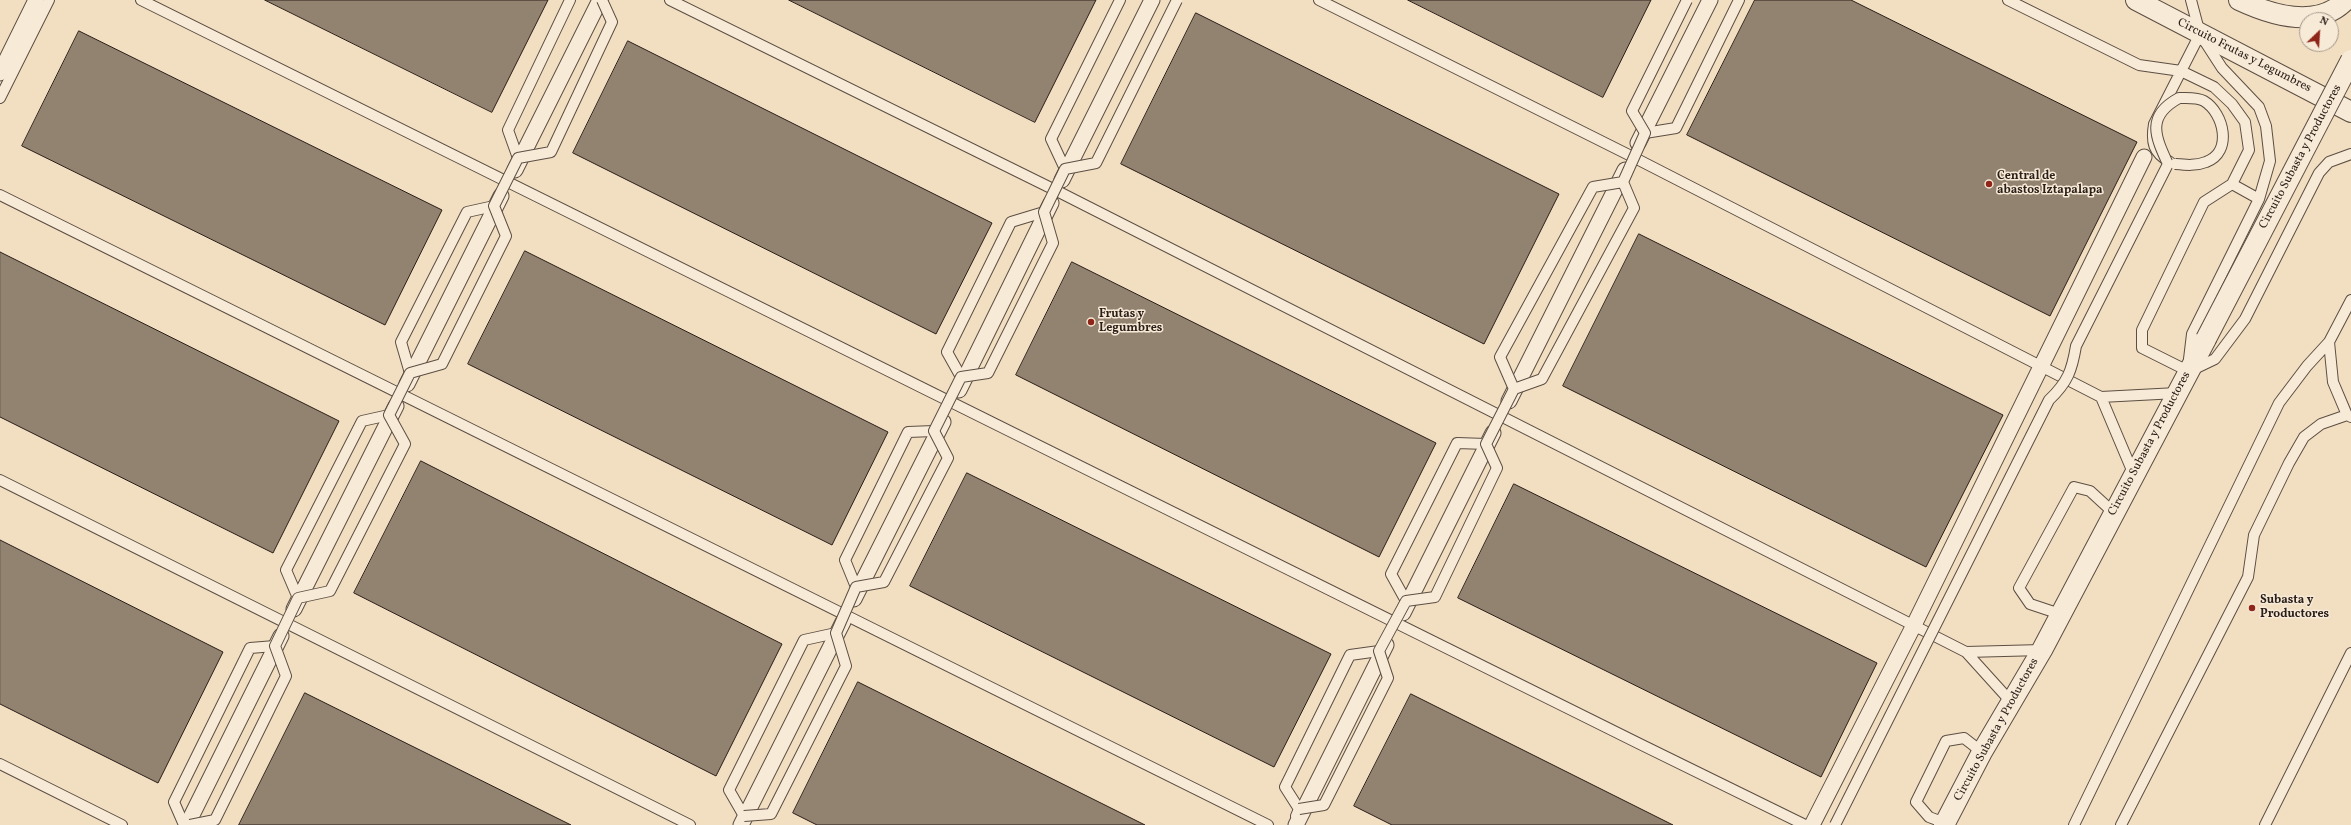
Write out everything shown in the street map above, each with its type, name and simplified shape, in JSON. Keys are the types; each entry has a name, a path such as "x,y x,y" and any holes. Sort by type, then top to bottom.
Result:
{"street":[{"path":"0,73 36,0"},
{"path":"187,825 601,0"},
{"path":"742,822 952,404 1152,0"},
{"path":"1296,825 1710,0"},
{"name":"Circuito Frutas y Legumbres","path":"2136,0 2351,112"},
{"path":"2239,0 2259,10 2286,17 2314,17 2340,6 2346,0"},
{"name":"Circuito Subasta y Productores","path":"1945,824 1982,752 2013,704 2042,650 2351,60"},
{"path":"1812,825 1913,627 2144,157"}],"lane":[{"path":"0,98 49,0"},
{"path":"141,0 509,181 952,404 1397,625 1805,825"},
{"path":"410,373 442,364 506,236 494,206 518,158 508,130 570,0"},
{"path":"518,158 551,152 612,22 601,0"},
{"path":"670,0 1057,190 1913,627 1966,652 2013,704"},
{"path":"1066,169 1051,139 1120,0"},
{"path":"1066,169 1096,163 1177,0"},
{"path":"1319,0 1631,156 2102,397 2176,392"},
{"path":"1645,134 1632,111 1687,0"},
{"path":"1645,134 1676,128 1739,0"},
{"path":"2008,0 2139,65 2181,72 2214,87 2232,104 2245,122 2249,150 2232,184 2204,202 2142,330 2142,348 2188,371"},
{"path":"2188,371 2192,334 2259,199 2270,161 2266,126 2260,107 2222,68 2200,34 2191,0"},
{"path":"1835,825 2049,400 2062,388 2073,368 2076,346 2168,164 2157,140 2156,126 2161,112 2179,98 2203,101 2213,109 2222,121 2224,130 2220,149 2214,157 2207,162 2193,165 2175,164 2159,156 2154,148 2152,136 2154,124 2200,34"},
{"path":"1622,182 1645,134"},
{"path":"2188,371 2215,359 2245,320 2319,173 2329,162 2351,154"},
{"path":"961,377 988,373 1054,244 1044,212 1066,169"},
{"path":"1514,389 1500,357 1593,187 1622,182"},
{"path":"1486,444 1514,389 1542,379 1634,208 1622,182"},
{"path":"2232,184 2259,199"},
{"path":"0,195 403,393 1268,825"},
{"path":"389,415 410,373 402,342 405,335 468,212 494,206"},
{"path":"961,377 947,352 1011,222 1044,212"},
{"path":"2074,825 2279,403 2307,366 2329,342 2351,300"},
{"path":"2121,825 2248,577 2254,535 2289,463 2304,437 2321,424 2349,416 2333,382 2329,342"},
{"path":"934,431 961,377"},
{"path":"2102,397 2134,475"},
{"path":"298,598 330,591 405,444 389,415"},
{"path":"274,646 250,648 174,802 187,825 215,820 286,676 274,646 298,598 286,570 362,421 389,415"},
{"path":"856,587 884,582 948,458 934,431"},
{"path":"836,633 804,640 729,790 742,822 771,814 846,666 836,633 856,587 845,560 908,432 934,431"},
{"path":"1406,601 1391,574 1457,443 1486,444"},
{"path":"1406,601 1435,597 1497,468 1486,444"},
{"path":"0,480 690,825"},
{"path":"2060,614 2030,604 2019,588 2074,487 2090,491 2114,513"},
{"path":"1299,809 1324,805 1328,798 1388,678 1379,651 1406,601"},
{"path":"1966,652 2042,650"},
{"path":"1299,809 1285,787 1350,655 1379,651"},
{"path":"2265,825 2351,653"},
{"path":"1945,824 1928,817 1916,802 1946,741 1964,738 1982,752"},
{"path":"0,764 122,825"},
{"path":"1291,825 1299,809"}],"building":[{"path":"265,0 548,0 492,112"},
{"path":"789,0 1096,0 1035,122"},
{"path":"1408,0 1651,0 1603,97"},
{"path":"1755,0 1851,0 2137,142 2050,316 1687,135"},
{"path":"1196,13 1559,194 1484,344 1121,164"},
{"path":"79,31 442,210 385,325 22,146"},
{"path":"628,41 992,223 936,334 573,153"},
{"path":"1639,234 2003,415 1926,567 1563,386"},
{"path":"525,251 888,432 832,545 468,364"},
{"path":"0,252 339,421 273,553 0,417"},
{"path":"1072,262 1436,443 1379,557 1016,375"},
{"path":"421,461 782,644 716,776 354,593"},
{"path":"967,473 1331,654 1274,767 910,586"},
{"path":"1514,484 1877,663 1821,777 1458,598"},
{"path":"0,540 223,652 158,783 0,704"},
{"path":"858,682 1145,825 817,825 793,813"},
{"path":"305,693 571,825 239,825"},
{"path":"1411,694 1673,825 1392,825 1354,806"}],"place":[{"name":"Central de abastos Iztapalapa","path":"1989,184"},
{"name":"Frutas y Legumbres","path":"1091,322"},
{"name":"Subasta y Productores","path":"2252,608"}]}
